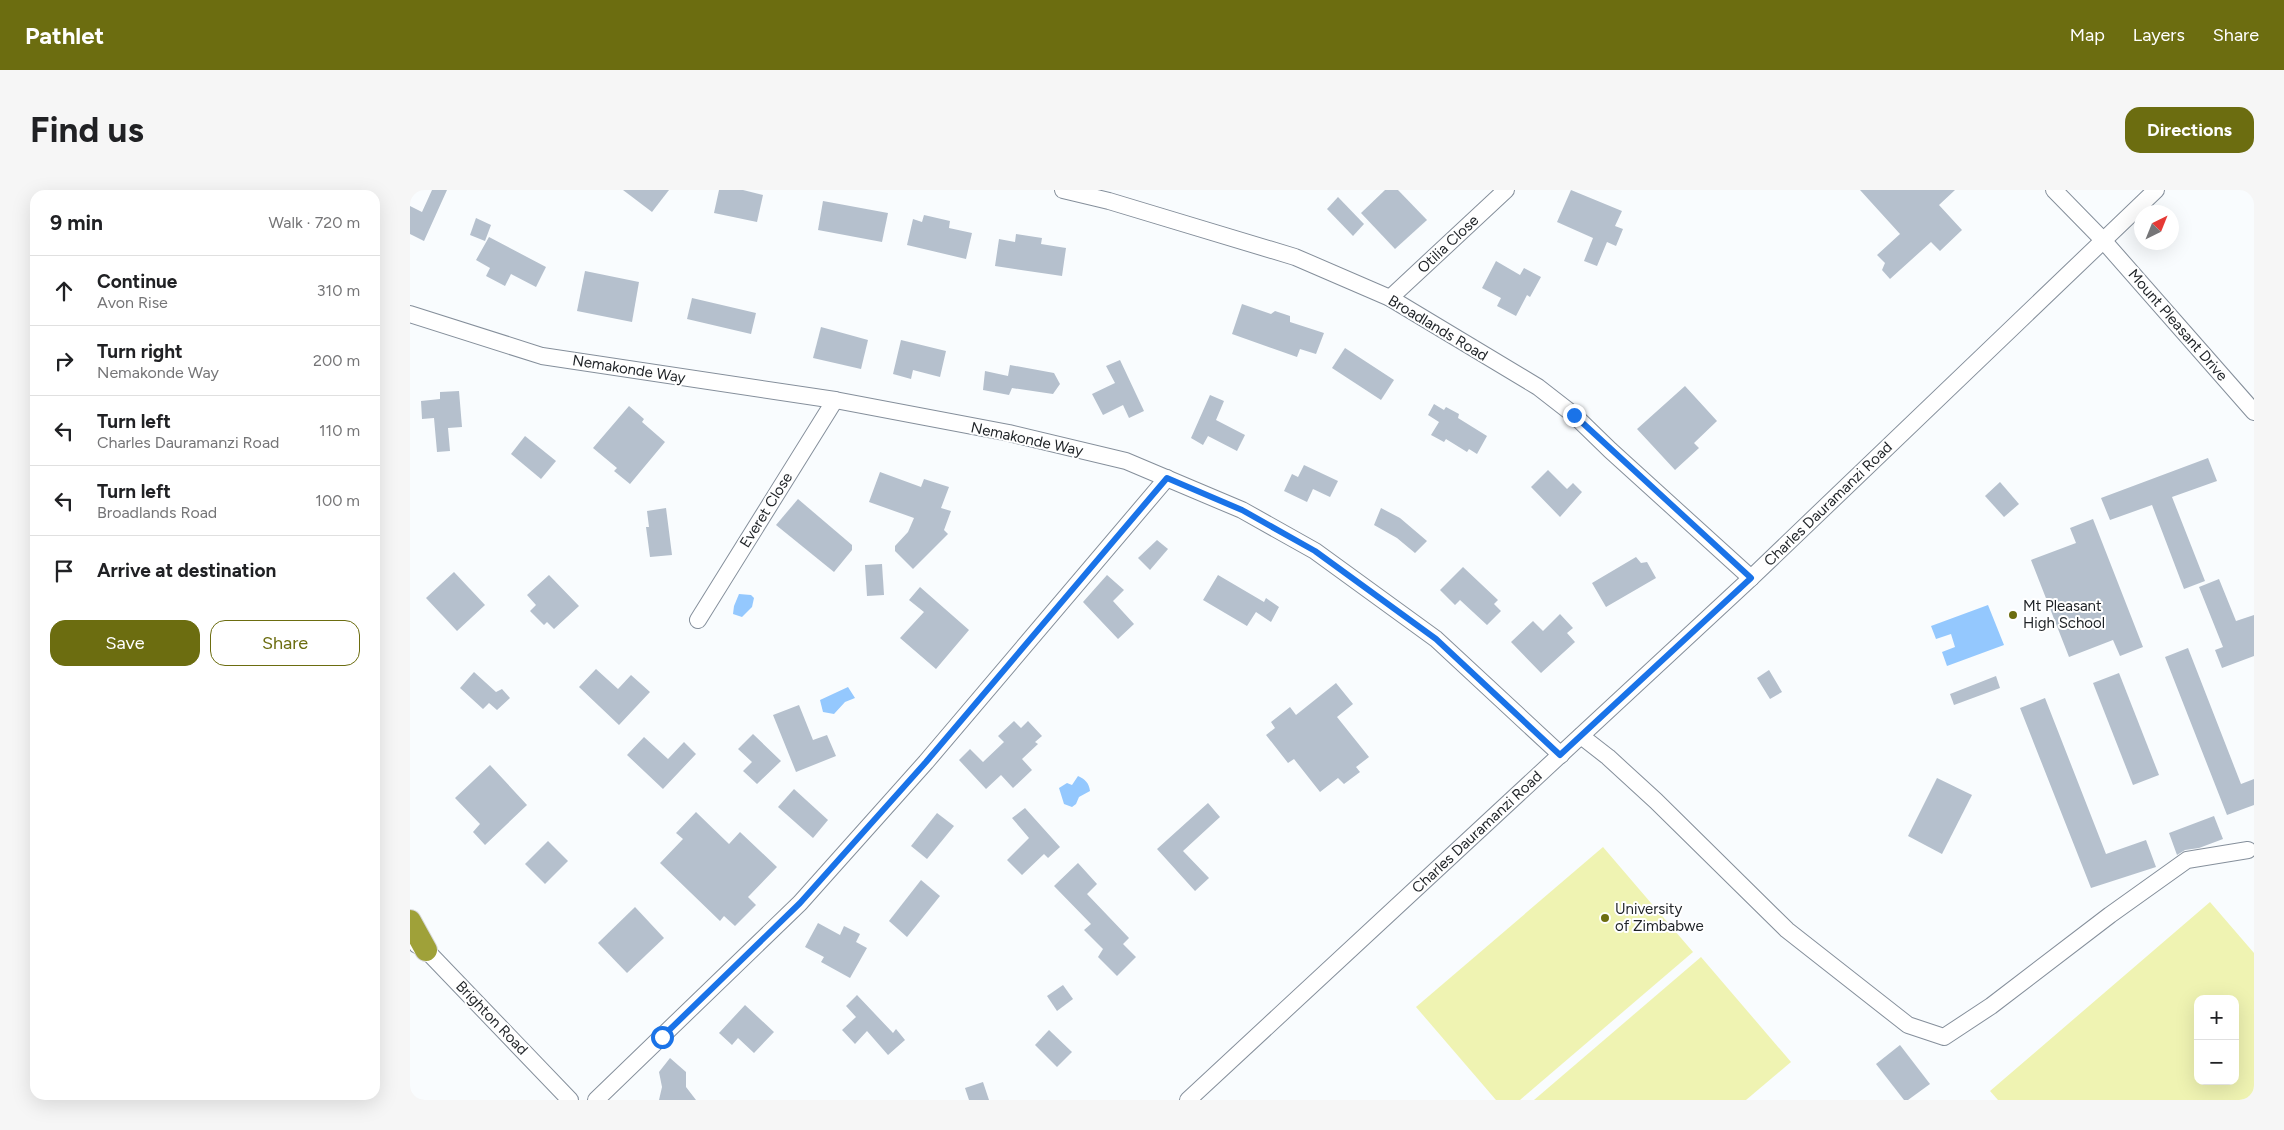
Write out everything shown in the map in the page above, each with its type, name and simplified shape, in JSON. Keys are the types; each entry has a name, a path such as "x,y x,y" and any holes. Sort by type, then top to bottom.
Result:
{"highway":[{"path":"410,921 418,946"}],"street":[{"name":"Broadlands Road","path":"1063,190 1109,201 1295,256 1390,298 1538,387 1574,415 1751,578"},
{"name":"Otilia Close","path":"1390,298 1506,190"},
{"name":"Mount Pleasant Drive","path":"2054,190 2102,239 2254,412"},
{"name":"Charles Dauramanzi Road","path":"1188,1100 1751,578 2102,239 2156,190"},
{"name":"Nemakonde Way","path":"410,314 542,356 835,400 1009,433 1126,461 1242,510 1315,551 1436,639 1560,755"},
{"name":"Everet Close","path":"698,620 835,400"},
{"path":"596,1100 800,903 926,762 1167,478"},
{"path":"1581,736 1608,757 1656,801 1787,930 1908,1025 1944,1037 1991,1006 2187,860 2248,850"},
{"name":"Brighton Road","path":"418,946 570,1100"}],"green space":[{"path":"1603,847 1693,952 1520,1100 1496,1100 1416,1007"},
{"path":"2210,902 2254,953 2254,1100 1998,1100 1990,1091"},
{"path":"1701,957 1791,1062 1746,1100 1534,1100"}],"water":[{"path":"739,594 751,595 754,598 752,607 742,617 733,614"},
{"path":"1988,605 2004,645 1947,666 1942,652 1955,647 1951,634 1936,639 1931,626"},
{"path":"848,687 855,698 845,702 834,714 823,712 820,700"},
{"path":"1078,776 1083,778 1090,791 1079,797 1076,804 1072,807 1064,804 1059,788 1067,783 1072,785"}],"building":[{"path":"432,190 447,190 424,241 410,234 410,206 422,212"},
{"path":"623,190 669,190 652,212"},
{"path":"719,190 743,190 763,195 757,222 714,213"},
{"path":"1385,190 1398,190 1427,220 1395,249 1361,213"},
{"path":"1571,190 1622,211 1615,226 1623,229 1616,246 1607,242 1597,266 1584,261 1593,238 1557,222"},
{"path":"1860,190 1955,190 1939,205 1962,230 1940,251 1931,242 1890,279 1882,270 1885,263 1877,255 1900,234"},
{"path":"1338,197 1364,224 1353,236 1327,209"},
{"path":"823,201 888,213 882,242 818,230"},
{"path":"924,215 950,221 949,228 972,233 966,259 907,245 913,219 922,222"},
{"path":"476,218 491,225 485,241 470,235"},
{"path":"1016,234 1042,238 1041,244 1066,248 1062,276 995,266 999,239 1015,242"},
{"path":"489,237 546,267 536,287 511,274 505,286 486,276 490,268 476,260"},
{"path":"1496,261 1520,275 1524,268 1541,277 1530,297 1527,295 1516,316 1497,306 1501,298 1482,288"},
{"path":"585,271 639,282 632,322 577,311"},
{"path":"692,298 756,313 751,334 687,319"},
{"path":"1242,304 1271,314 1275,311 1290,316 1290,322 1324,333 1316,354 1300,349 1297,357 1232,334"},
{"path":"821,327 868,340 861,369 813,358"},
{"path":"901,340 946,351 940,377 913,370 911,379 893,374"},
{"path":"1345,348 1394,380 1381,400 1332,368"},
{"path":"1120,360 1144,411 1129,418 1123,405 1103,415 1092,394 1115,383 1106,366"},
{"path":"1010,365 1054,373 1060,384 1053,394 1012,388 1009,395 983,390 985,371 1008,376"},
{"path":"1685,386 1717,421 1694,443 1699,448 1675,470 1637,429"},
{"path":"459,391 462,427 448,428 450,451 437,452 434,418 422,419 421,401 440,399 440,392"},
{"path":"1210,395 1224,401 1216,420 1245,435 1237,451 1208,436 1203,445 1191,438"},
{"path":"1434,404 1444,410 1446,407 1459,414 1458,418 1487,436 1477,454 1469,449 1467,452 1446,439 1444,442 1431,435 1439,422 1428,415"},
{"path":"629,406 644,419 642,422 665,442 630,484 614,471 617,468 593,448"},
{"path":"525,436 556,461 541,479 511,454"},
{"path":"2208,458 2217,481 2172,497 2205,581 2184,589 2152,505 2110,520 2101,498"},
{"path":"1304,465 1338,481 1330,497 1313,489 1307,502 1284,491 1292,474 1298,477"},
{"path":"1548,470 1567,489 1573,483 1582,492 1560,517 1531,487"},
{"path":"880,472 921,487 924,479 949,487 941,508 951,511 944,530 948,534 913,569 895,551 895,546 908,532 914,518 869,502"},
{"path":"2000,482 2019,504 2004,517 1985,496"},
{"path":"798,499 852,545 852,550 834,572 776,525"},
{"path":"666,508 672,555 650,557 646,527 649,527 647,511"},
{"path":"1381,508 1400,518 1427,541 1415,553 1397,538 1374,525"},
{"path":"2093,519 2143,647 2120,656 2113,640 2069,657 2031,560 2076,543 2070,528"},
{"path":"1157,540 1168,549 1150,570 1138,558"},
{"path":"1636,557 1641,563 1647,562 1656,578 1606,607 1592,583"},
{"path":"882,564 884,595 867,596 865,565"},
{"path":"1463,567 1498,600 1494,604 1501,611 1487,625 1460,600 1455,605 1440,590"},
{"path":"454,572 485,605 457,631 426,598"},
{"path":"549,575 579,606 554,629 547,622 544,625 530,611 536,605 527,595"},
{"path":"1107,575 1124,590 1113,601 1134,624 1118,639 1083,602"},
{"path":"1218,575 1264,602 1266,598 1279,607 1271,622 1256,612 1247,626 1203,600"},
{"path":"2219,579 2236,621 2254,615 2254,656 2222,668 2215,650 2223,647 2199,587"},
{"path":"920,587 969,630 936,669 900,638 924,612 909,600"},
{"path":"1560,614 1573,628 1567,633 1575,642 1541,673 1511,642 1533,621 1543,631"},
{"path":"2188,648 2241,784 2254,779 2254,805 2227,815 2165,657"},
{"path":"596,669 618,689 631,675 650,692 619,725 579,687"},
{"path":"1769,670 1782,692 1770,699 1757,678"},
{"path":"474,672 496,692 502,689 510,698 497,710 489,703 483,709 460,688"},
{"path":"2119,673 2159,775 2133,785 2093,683"},
{"path":"1996,676 2000,688 1954,705 1950,694"},
{"path":"1336,683 1353,704 1337,717 1369,757 1356,767 1360,772 1344,784 1338,778 1320,792 1294,759 1288,763 1266,735 1275,728 1271,722 1290,707 1296,715"},
{"path":"2045,698 2106,854 2146,840 2156,867 2091,888 2020,708"},
{"path":"799,705 813,740 827,735 836,756 796,772 773,715"},
{"path":"1014,721 1021,728 1028,721 1042,736 1035,742 1038,744 1022,759 1032,770 1013,788 1001,775 986,789 959,760 970,749 983,762 1004,742 998,736"},
{"path":"753,734 781,761 757,784 743,771 752,762 738,749"},
{"path":"644,737 668,759 684,742 696,754 663,789 627,755"},
{"path":"490,765 527,805 485,845 473,832 480,824 455,798"},
{"path":"1937,778 1972,795 1942,854 1908,836"},
{"path":"794,789 828,820 813,838 778,807"},
{"path":"1208,803 1220,817 1183,851 1209,878 1195,891 1157,849"},
{"path":"1025,808 1060,847 1048,858 1044,854 1022,875 1007,860 1029,838 1012,818"},
{"path":"696,812 729,844 740,832 777,867 748,897 756,905 735,926 724,916 720,921 660,863 683,839 676,833"},
{"path":"937,813 954,826 927,859 911,846"},
{"path":"2214,816 2223,839 2199,848 2185,850 2177,855 2169,833"},
{"path":"548,841 568,861 545,884 525,864"},
{"path":"1078,863 1097,884 1087,894 1129,938 1123,944 1136,957 1117,976 1098,957 1103,949 1084,930 1091,924 1054,886"},
{"path":"921,880 940,896 907,937 889,921"},
{"path":"635,907 664,938 627,973 598,943"},
{"path":"818,923 840,935 844,926 860,934 856,942 867,948 850,978 821,962 824,957 805,947"},
{"path":"1063,985 1073,999 1057,1011 1047,996"},
{"path":"857,995 893,1033 896,1029 905,1040 888,1055 867,1031 855,1044 842,1030 856,1017 846,1006"},
{"path":"745,1005 774,1032 754,1053 738,1038 732,1045 719,1033"},
{"path":"1049,1030 1072,1052 1057,1067 1035,1045"},
{"path":"1900,1045 1930,1084 1908,1100 1904,1100 1876,1064"},
{"path":"670,1058 686,1072 686,1087 696,1100 659,1100 662,1087 659,1072"},
{"path":"983,1082 989,1100 969,1100 965,1088"}],"place":[{"name":"Mt Pleasant High School","path":"2013,615"},
{"name":"University of Zimbabwe","path":"1605,918"}],"route":[{"path":"662,1037 800,903 926,762 1167,478 1242,510 1315,551 1436,639 1560,755 1751,578 1574,415"}]}
